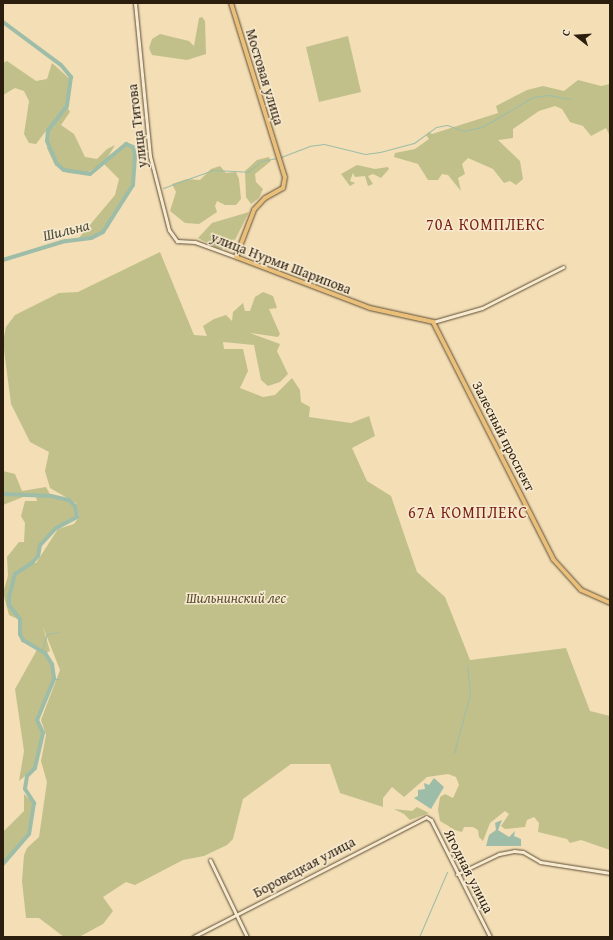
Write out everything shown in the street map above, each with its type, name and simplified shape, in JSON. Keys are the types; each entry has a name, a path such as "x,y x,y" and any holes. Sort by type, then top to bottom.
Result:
{"main road":[{"name":"Мостовая улица","path":"231,3 285,177 283,188 258,204 236,257"},
{"name":"улица Нурми Шарипова","path":"236,257 376,310 433,322"},
{"name":"Залесный проспект","path":"433,322 553,559 581,590 610,603"}],"street":[{"name":"улица Титова","path":"135,3 152,170 161,191 169,230 178,242"},
{"name":"улица Нурми Шарипова","path":"178,242 195,242 236,257"},
{"path":"433,322 482,308 564,267"},
{"name":"Ягодная улица","path":"426,817 431,820 490,937"},
{"name":"Боровецкая улица","path":"193,937 426,817"},
{"path":"457,874 499,854 514,851 523,852 540,862 610,873"},
{"path":"210,860 247,937"}],"green space":[{"path":"202,17 205,21 206,54 187,60 152,55 149,48 152,39 160,34 189,41 194,46 199,18"},
{"path":"348,36 361,92 319,102 306,47"},
{"path":"7,61 36,81 47,79 52,63 71,80 70,93 66,104 70,112 61,125 74,134 85,157 97,159 107,149 115,145 106,160 126,144 133,147 135,156 133,185 108,228 91,238 78,239 115,195 119,179 103,163 85,174 68,173 54,163 47,148 49,127 36,144 29,143 24,134 29,101 24,91 15,88 3,95 3,63"},
{"path":"578,80 601,86 610,84 610,136 606,128 591,136 583,126 570,122 562,109 555,106 539,111 513,129 513,138 498,140 520,161 523,179 516,185 510,181 504,183 493,169 468,158 462,164 465,174 458,178 461,191 448,175 442,174 438,180 428,180 418,164 394,157 395,153 415,149 429,139 426,135 429,132 432,134 498,113 496,106 527,90 543,86 564,91"},
{"path":"269,157 271,161 255,174 256,182 263,189 259,198 251,204 246,197 245,171 257,160"},
{"path":"357,165 375,169 388,167 389,169 381,178 373,174 368,176 373,184 368,186 365,176 355,177 353,173 350,181 355,183 350,186 341,174"},
{"path":"220,166 226,173 236,172 239,179 241,199 236,205 225,205 217,201 215,206 217,212 199,224 185,223 170,211 176,192 172,184 187,179 200,180 211,169"},
{"path":"249,212 230,250 217,248 198,238 212,223"},
{"name":"Шильнинский лес","path":"160,252 194,335 207,336 203,326 214,319 226,315 232,321 233,312 243,303 245,311 250,311 255,297 263,292 273,296 277,308 269,309 280,334 278,337 250,333 280,344 277,351 288,374 280,382 268,386 261,380 254,345 223,342 224,349 243,349 248,371 240,388 263,397 275,395 292,378 300,390 301,402 310,407 309,417 351,423 369,416 375,436 352,448 367,481 391,496 417,572 445,597 470,660 566,648 590,711 610,716 610,850 581,840 570,843 567,839 538,832 539,823 534,817 527,820 525,827 505,829 501,826 509,814 505,811 490,823 483,841 479,837 478,830 473,827 464,827 462,832 455,830 440,821 438,810 440,797 445,794 453,798 459,785 456,777 448,774 427,777 404,797 392,787 383,798 383,807 340,793 330,764 291,764 243,799 233,839 227,845 204,856 183,860 135,885 126,882 103,897 113,911 103,924 79,937 64,937 39,918 26,918 22,881 24,855 27,848 39,837 47,782 41,761 46,735 41,720 60,670 43,627 50,651 46,653 52,664 54,679 37,720 43,733 35,768 19,781 24,751 15,689 38,648 23,640 20,634 20,620 9,615 3,593 8,576 7,557 19,542 24,542 25,523 21,516 25,501 37,501 36,497 23,497 3,505 3,471 15,474 22,491 46,487 51,496 69,500 75,506 77,517 56,528 40,545 38,556 32,563 36,563 58,529 74,524 79,517 76,503 50,488 45,471 49,452 30,442 11,404 3,342 6,327 15,315 59,293 78,292"},
{"path":"24,794 34,803 29,834 3,864 3,832 24,811"},
{"path":"417,807 429,813 410,820 404,814 394,809 412,811"}],"shaded area":[{"path":"434,778 444,787 431,809 414,798 418,796 418,790 425,789 424,783 429,785"},
{"path":"502,820 498,830 509,837 515,831 514,836 521,839 521,846 486,846 489,835 496,830 495,823"}],"waterway":[{"name":"Шильна","path":"3,22 61,65 71,77 67,106 48,130 47,141 57,164 64,170 90,174 126,144 133,147 135,156 133,185 103,232 91,238 65,241 3,260"},
{"path":"281,157 309,146 324,144 365,154 380,152 414,143 436,127 447,125 464,131 482,127 533,97 549,95 570,99"},
{"path":"163,188 213,170 248,172 261,161 276,158"},
{"name":"Шильна","path":"3,494 51,496 69,500 75,506 77,517 56,528 40,545 38,556 32,563 15,574 9,596 9,605 20,619 20,634 23,640 45,653 52,664 54,679 37,720 43,733 35,768 27,776 25,789 34,803 29,834 3,864"},
{"path":"42,650 47,634 59,632"},
{"path":"454,753 470,694 467,665"},
{"name":"Шильна","path":"54,679 59,679"},
{"path":"419,937 447,872"}],"district":[{"name":"70А КОМПЛЕКС","path":"486,224"},
{"name":"67А КОМПЛЕКС","path":"468,512"}]}
